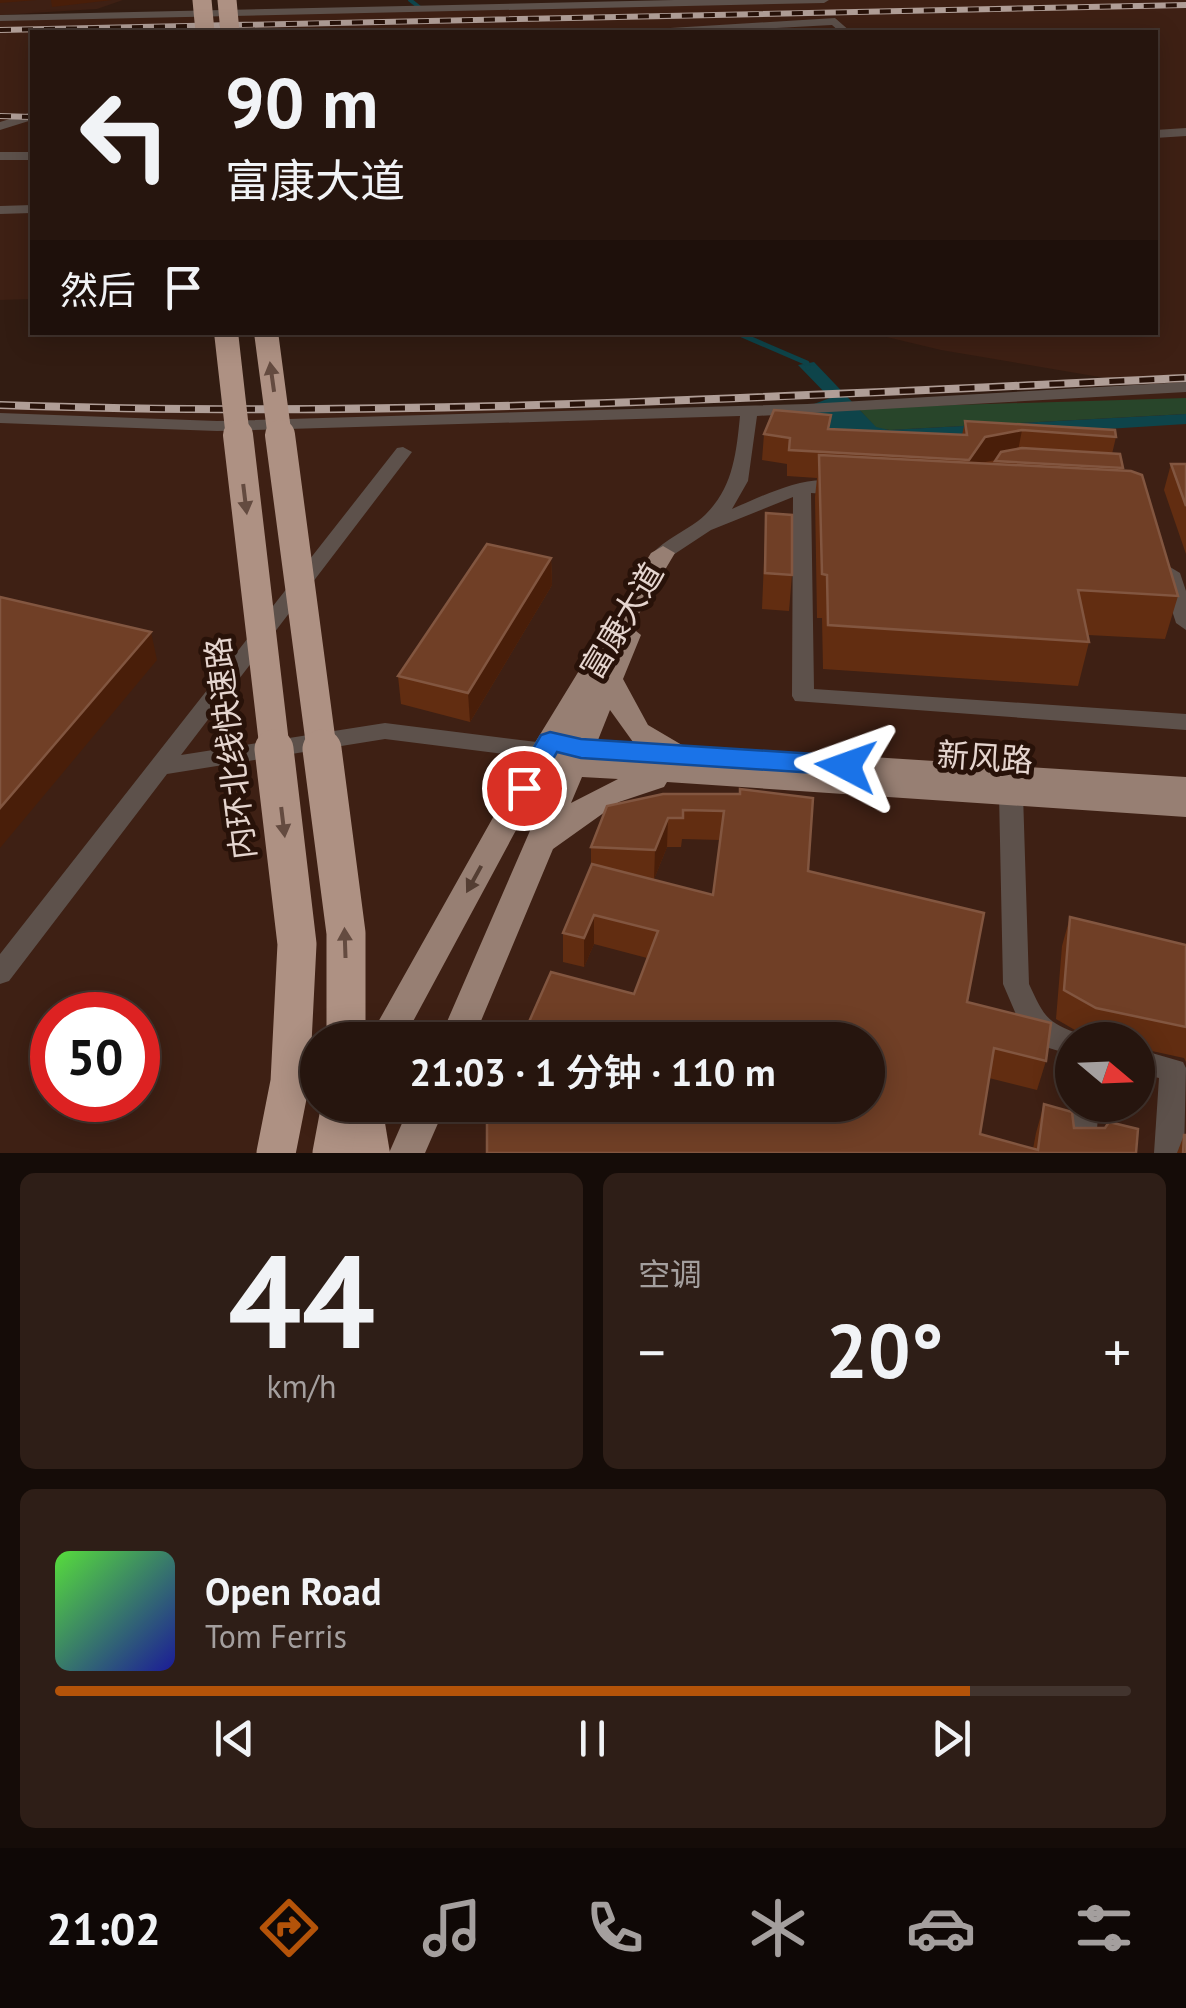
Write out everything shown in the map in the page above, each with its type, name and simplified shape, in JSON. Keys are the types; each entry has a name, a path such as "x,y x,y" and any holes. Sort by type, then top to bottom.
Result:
{"highway":[{"path":"202,0 205,30"},
{"path":"227,0 230,30"},
{"name":"内环北线快速路","path":"226,335 297,944 290,1082 276,1153"},
{"path":"266,335 346,934 348,1022"},
{"path":"332,1153 338,1122"},
{"path":"364,1122 368,1153"}],"main road":[{"name":"富康大道","path":"464,1022 663,552"},
{"name":"富康大道","path":"396,1022 545,750 663,552"},
{"path":"610,680 632,729 651,744 694,765"},
{"name":"新风路","path":"545,750 578,757 1186,806"},
{"path":"540,846 587,804 630,784 694,765"},
{"name":"新风路","path":"694,765 1186,787"},
{"path":"323,1153 340,1122"},
{"path":"407,1153 421,1122"}],"street":[{"path":"0,18 824,0"},
{"path":"687,30 836,21 844,30"},
{"path":"0,126 30,117"},
{"path":"1158,134 1186,132"},
{"path":"0,156 30,156"},
{"path":"0,210 30,209"},
{"path":"0,418 217,426 750,410 1186,387"},
{"path":"663,552 716,520 745,471 750,410"},
{"path":"0,973 403,452"},
{"path":"708,525 802,486 858,490"},
{"path":"802,486 802,696 1186,722"},
{"path":"1165,556 1186,623"},
{"path":"159,767 385,730 545,750"},
{"path":"1011,794 1016,984 1031,1018 1055,1039"},
{"path":"1155,1065 1173,1070 1169,1153"},
{"path":"1080,1153 1083,1122"}],"shaded area":[{"path":"0,0 123,0 97,9 0,15"},
{"path":"824,0 1186,0 1186,1153 0,1153 0,406 749,410 1170,389 941,350 878,335 1158,335 1158,30 30,30 30,299 0,300 0,18"}],"green space":[{"path":"1186,398 1186,414 890,430 876,428 858,408"}],"water":[{"path":"814,362 876,427 889,430 1186,414 1186,424 872,444 790,413 830,398 798,365"}],"building":[{"path":"774,410 831,415 828,429 967,435 965,421 1115,430 1116,437 1022,430 985,437 969,460 789,450 790,438 764,434"},
{"path":"1022,448 1120,454 1123,468 995,461 1001,452"},
{"path":"819,455 1131,471 1142,475 1178,596 1078,590 1089,642 828,625 827,575 822,574"},
{"path":"1171,464 1186,464 1186,506"},
{"path":"766,513 792,515 792,575 765,573"},
{"path":"487,544 551,558 468,693 398,676"},
{"path":"0,597 151,632 0,808"},
{"path":"740,789 813,798 808,871 984,913 967,1002 1051,1023 1046,1061 994,1048 980,1134 1038,1150 1044,1104 1055,1107 1055,1122 1073,1122 1074,1128 1105,1128 1109,1122 1138,1129 1136,1153 487,1153 487,1122 885,1122 885,1022 529,1022 551,972 634,994 658,931 594,915 584,938 563,933 592,864 713,895 724,811 683,810 683,818 668,818 655,850 591,847 607,806 663,794 740,794"},
{"path":"1070,917 1186,945 1186,1027 1096,1008 1064,990"}],"waterway":[{"path":"410,0 419,7"},
{"path":"742,335 807,363 808,368"}],"railway":[{"path":"0,30 1186,5"},
{"path":"0,116 30,117"},
{"path":"0,405 148,409 445,407 1186,378"}],"route":[{"path":"524,788 550,741 581,748 846,766"}]}
